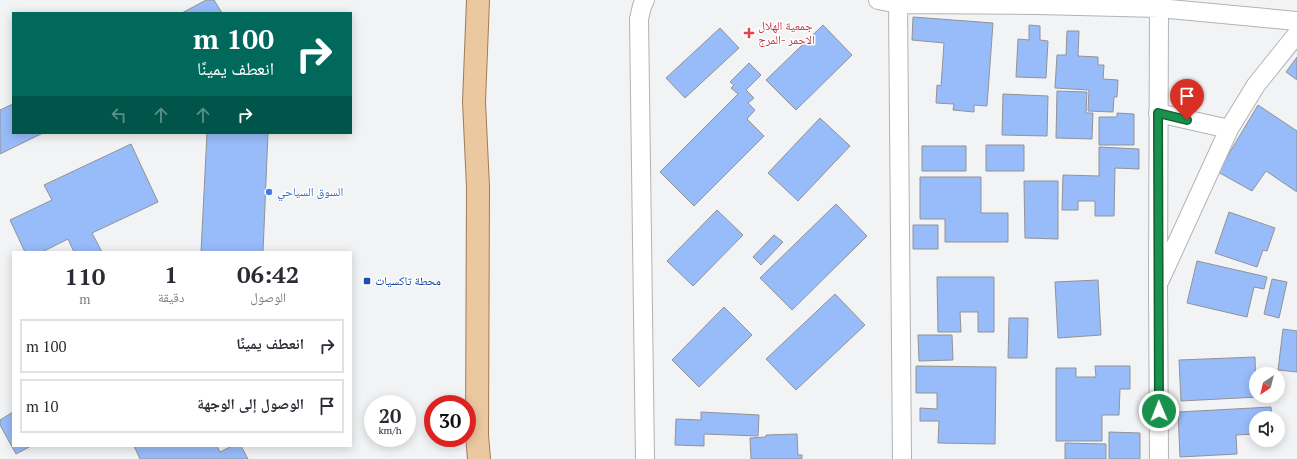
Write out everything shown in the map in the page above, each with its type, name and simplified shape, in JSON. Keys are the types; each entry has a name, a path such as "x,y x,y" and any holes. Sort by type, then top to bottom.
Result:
{"main road":[{"path":"478,0 474,102 478,187 477,435 479,459"},
{"path":"472,459 477,435"}],"street":[{"path":"645,0 638,19 645,459"},
{"path":"878,0 898,4 1038,2 1159,8 1297,32 1256,85 1229,129 1158,284"},
{"path":"898,4 902,459"},
{"path":"1159,8 1159,459"},
{"path":"1158,113 1229,129"}],"building":[{"path":"206,0 214,0 221,12 184,12"},
{"path":"913,17 993,23 987,106 974,105 974,112 953,110 954,104 936,103 937,85 941,86 944,43 912,40"},
{"path":"823,25 852,55 796,110 766,80"},
{"path":"1029,25 1040,26 1040,40 1048,41 1046,78 1016,77 1018,39 1029,40"},
{"path":"720,28 739,48 685,98 666,78"},
{"path":"1067,31 1079,31 1078,56 1098,57 1098,65 1104,65 1103,79 1118,80 1117,97 1114,97 1113,112 1088,111 1089,90 1055,88 1057,55 1066,55"},
{"path":"1297,57 1297,80 1286,72"},
{"path":"749,63 761,75 746,90 754,98 748,103 755,110 747,119 764,136 694,206 660,172 738,94 731,88 734,85 730,82"},
{"path":"1057,91 1087,92 1086,113 1093,113 1092,139 1056,138"},
{"path":"1003,94 1048,96 1047,136 1002,135"},
{"path":"12,104 12,134 41,134 0,154 0,110"},
{"path":"1258,105 1297,131 1297,192 1266,171 1252,191 1218,172"},
{"path":"1117,113 1134,114 1134,145 1099,145 1099,117 1117,117"},
{"path":"820,118 850,146 798,201 768,173"},
{"path":"207,134 268,134 263,251 201,251"},
{"path":"131,144 158,202 92,233 101,251 74,251 68,239 44,251 25,251 10,220 52,200 44,185"},
{"path":"986,145 1024,145 1024,171 986,171"},
{"path":"922,146 966,146 966,171 922,171"},
{"path":"1099,147 1139,149 1139,169 1115,168 1114,216 1095,216 1095,201 1078,201 1078,210 1062,210 1063,175 1099,176"},
{"path":"920,177 981,177 981,213 1008,213 1008,242 945,242 945,219 920,219"},
{"path":"1024,181 1058,181 1058,239 1025,238"},
{"path":"836,204 867,236 792,310 760,278"},
{"path":"717,210 743,235 693,286 667,261"},
{"path":"1229,212 1275,228 1267,251 1263,250 1257,267 1215,253"},
{"path":"913,225 938,225 938,249 913,249"},
{"path":"774,235 783,242 761,265 753,257"},
{"path":"1197,261 1267,277 1264,289 1254,287 1247,317 1187,303"},
{"path":"937,277 994,277 994,332 978,332 978,312 960,312 961,332 938,332"},
{"path":"1272,279 1287,282 1279,318 1264,314"},
{"path":"1098,280 1101,335 1058,338 1055,282"},
{"path":"835,294 865,325 796,390 766,359"},
{"path":"724,307 752,335 699,387 672,360"},
{"path":"1009,318 1028,318 1027,358 1008,358"},
{"path":"1283,329 1297,331 1297,372 1285,371 1285,367 1278,367"},
{"path":"918,335 952,335 953,360 919,361"},
{"path":"1255,357 1255,367 1249,367 1249,397 1181,401 1179,360"},
{"path":"916,366 996,367 995,444 938,443 939,421 920,421 920,408 937,409 937,393 916,393"},
{"path":"1095,366 1130,366 1130,389 1120,389 1119,415 1102,415 1102,441 1056,441 1056,368 1076,368 1076,377 1096,377"},
{"path":"1271,407 1271,411 1249,411 1249,434 1236,435 1237,454 1180,457 1178,412"},
{"path":"701,412 759,415 758,436 704,434 704,446 675,445 676,419 701,420"},
{"path":"12,413 12,447 0,425 0,420"},
{"path":"1109,432 1140,433 1140,459 1109,459"},
{"path":"797,434 798,455 802,455 802,459 751,459 750,438 766,437 766,435"},
{"path":"1065,443 1106,444 1106,459 1065,459"},
{"path":"12,447 29,447 16,454"},
{"path":"134,447 218,447 220,452 230,447 242,447 248,459 140,459"}],"place":[{"name":"جمعية الهلال الاحمر -المرج","path":"749,33"},
{"name":"السوق السياحي","path":"269,192"},
{"name":"محطة تاكسيات","path":"367,281"}],"route":[{"path":"1159,411 1158,113 1187,120"}]}
